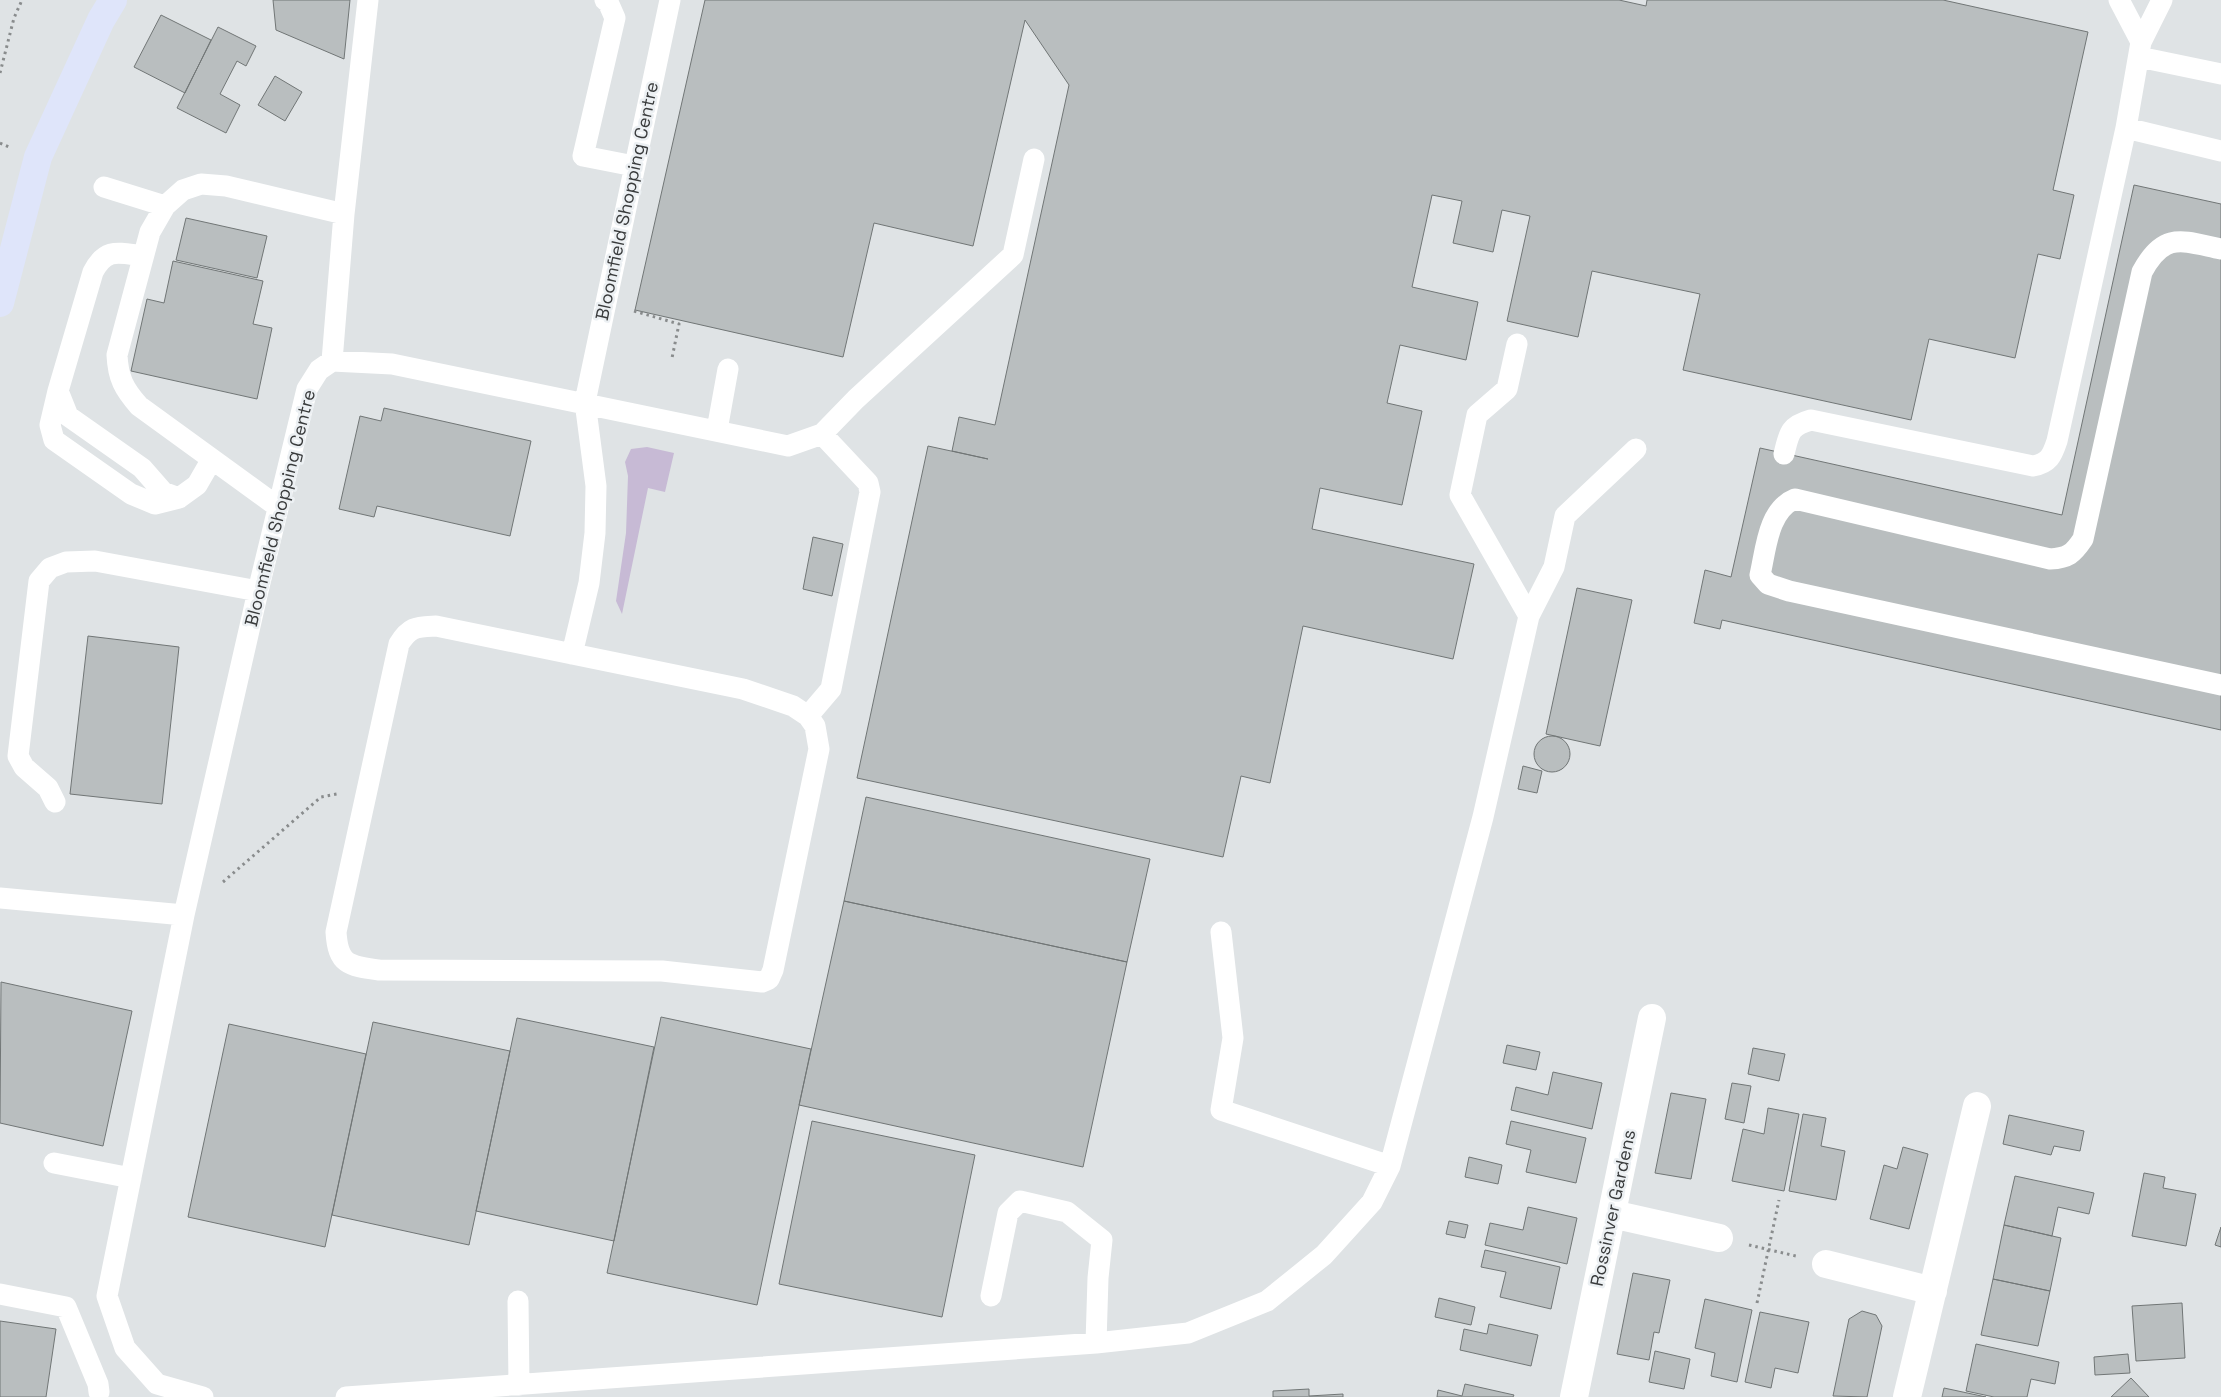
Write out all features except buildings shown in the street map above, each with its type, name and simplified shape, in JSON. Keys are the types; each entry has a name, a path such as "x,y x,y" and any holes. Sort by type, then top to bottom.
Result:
{"street":[{"path":"0,303 38,158 100,20 113,0"},
{"name":"Rossinver Gardens","path":"1574,1397 1652,1018"},
{"path":"1907,1397 1977,1106"},
{"path":"1612,1214 1719,1238"},
{"path":"1826,1264 1933,1291"}],"lane":[{"path":"368,0 344,214 332,361 392,364 586,402 788,446 822,434 856,399 1013,255 1034,160"},
{"path":"605,0 608,2 615,18 583,156 634,166"},
{"name":"Bloomfield Shopping Centre","path":"572,654 589,583 595,533 596,486 586,402 670,0"},
{"path":"2119,0 2140,49 2221,74"},
{"path":"1784,454 1790,432 1798,424 1811,420 2033,466 2044,464 2051,456 2057,441 2126,128 2140,49 2162,0"},
{"path":"2126,128 2221,151"},
{"path":"278,507 139,406 124,390 118,374 117,355 150,232 164,206 183,190 201,184 226,186 344,214"},
{"path":"104,188 164,206"},
{"path":"2221,249 2177,240 2170,242 2162,245 2151,256 2142,272 2083,539 2074,553 2066,558 2050,559 1795,499 1787,502 1774,519 1760,575 1768,584 1790,591 2221,685"},
{"path":"143,256 112,252 99,260 93,272 58,392 68,416 142,468 163,492 179,498 196,485 212,459"},
{"path":"1517,344 1506,389 1477,416 1460,495 1530,616"},
{"name":"Bloomfield Shopping Centre","path":"203,1397 157,1384 126,1348 107,1296 184,915 278,507 307,390 319,370 332,361"},
{"path":"717,430 728,369"},
{"path":"808,716 831,689 870,492 868,483 822,434"},
{"path":"346,1397 1096,1343 1188,1333 1267,1301 1324,1255 1372,1202 1390,1166 1483,816 1530,616 1554,567 1565,516 1636,449"},
{"path":"55,802 48,788 24,766 18,756 39,581 50,568 66,562 95,561 258,591"},
{"path":"436,626 572,654 743,689 793,706 808,716 815,726 819,749 773,970 769,979 762,982 662,971 379,970 355,966 343,959 337,950 336,932 399,644 407,632 418,627 436,626"},
{"path":"0,898 184,915"},
{"path":"1221,932 1233,1038 1221,1110 1390,1166"},
{"path":"54,1163 131,1178"},
{"path":"991,1296 1008,1212 1020,1201 1067,1212 1102,1240 1098,1278 1096,1343"},
{"path":"0,1294 66,1307 98,1384 99,1392"},
{"path":"518,1302 519,1384"}],"path":[{"path":"0,73 14,18 22,0"},
{"path":"605,304 677,322 679,324 672,358"},
{"path":"184,915 321,797 367,789"},
{"path":"1757,1303 1779,1200"},
{"path":"1719,1238 1826,1264"}],"shaded area":[{"path":"647,447 674,453 665,492 648,488 622,614 616,601 626,533 628,476 625,462 631,449"}]}
